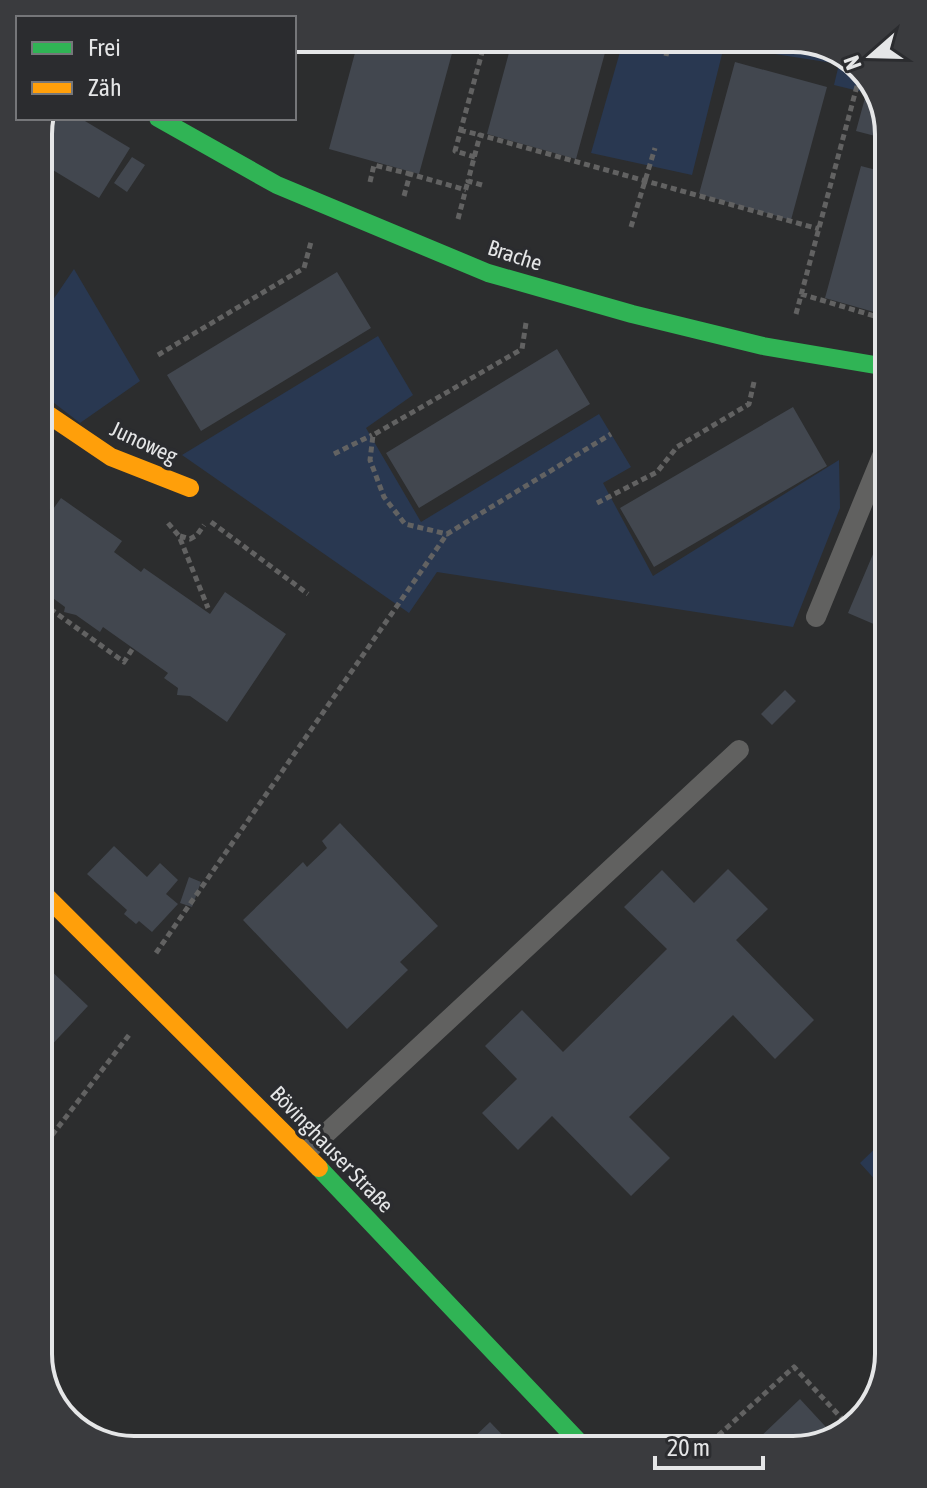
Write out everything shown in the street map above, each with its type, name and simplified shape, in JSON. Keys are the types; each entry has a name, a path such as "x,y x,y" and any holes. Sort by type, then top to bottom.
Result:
{"street":[{"name":"Brache","path":"162,120 277,185 462,263 531,287 763,346 875,365"},
{"name":"Junoweg","path":"52,417 111,457 190,488"},
{"name":"Bövinghauser Straße","path":"52,903 305,1153 573,1436"}],"lane":[{"path":"816,617 875,473"},
{"path":"305,1153 739,750"}],"path":[{"path":"475,157 455,151 482,52"},
{"path":"666,56 667,52"},
{"path":"786,351 854,96"},
{"path":"460,130 819,229"},
{"path":"458,220 480,135"},
{"path":"631,227 655,148"},
{"path":"371,175 374,165 466,190"},
{"path":"403,200 410,174"},
{"path":"468,181 482,185"},
{"path":"158,355 304,268 311,240"},
{"path":"334,454 373,435 522,349 531,287"},
{"path":"801,294 875,317"},
{"path":"597,503 657,472 677,447 749,404 763,346"},
{"path":"135,984 447,534 611,434"},
{"path":"373,435 370,460 384,497 405,524 447,534"},
{"path":"160,513 179,536 208,608"},
{"path":"179,536 190,539 208,520 308,594"},
{"path":"52,610 124,662 133,648"},
{"path":"52,1135 153,1002"},
{"path":"718,1436 794,1367 842,1419"}],"shaded area":[{"path":"620,52 723,52 692,175 591,153"},
{"path":"762,52 798,52 831,63"},
{"path":"74,269 140,381 80,423 52,401 52,301"},
{"path":"378,336 413,395 366,428 421,522 599,414 631,467 603,483 653,576 839,460 840,508 793,627 437,572 409,613 182,455"},
{"path":"875,1149 875,1180 860,1163"}],"building":[{"path":"355,52 452,52 419,174 329,149"},
{"path":"509,52 605,52 576,159 487,134"},
{"path":"735,62 827,87 791,220 699,194"},
{"path":"865,98 867,99 875,136 856,131"},
{"path":"54,120 83,120 130,148 99,198 52,169"},
{"path":"132,157 145,165 127,192 114,183"},
{"path":"861,166 875,170 875,312 825,298"},
{"path":"337,272 371,328 201,431 167,375"},
{"path":"557,349 590,404 419,508 386,453"},
{"path":"793,407 827,466 654,567 620,508"},
{"path":"61,498 122,541 114,552 141,572 144,568 210,614 225,592 286,634 227,722 190,696 177,695 178,688 164,678 168,673 103,627 100,632 76,615 64,612 65,607 52,597 52,511"},
{"path":"875,549 875,625 848,613"},
{"path":"785,690 796,701 772,725 761,714"},
{"path":"340,823 438,926 400,962 408,970 347,1029 243,920 303,862 307,867 327,848 322,841"},
{"path":"114,846 147,877 160,863 178,880 166,894 178,904 152,932 124,914 127,910 87,874"},
{"path":"728,869 768,909 736,940 814,1020 775,1059 733,1015 629,1117 670,1158 631,1196 552,1116 518,1150 482,1113 517,1079 485,1046 522,1010 563,1052 667,949 624,907 662,870 694,903"},
{"path":"189,877 201,882 192,907 180,903"},
{"path":"52,972 88,1006 52,1045"},
{"path":"800,1399 827,1429 793,1436 761,1436"},
{"path":"490,1422 503,1436 475,1436"}],"traffic: fast":[{"path":"162,120 277,185 488,273 632,314 763,346 875,365"},
{"path":"319,1168 573,1436"}],"traffic: slow":[{"path":"52,417 111,457 190,488"},
{"path":"52,902 319,1168"}]}
